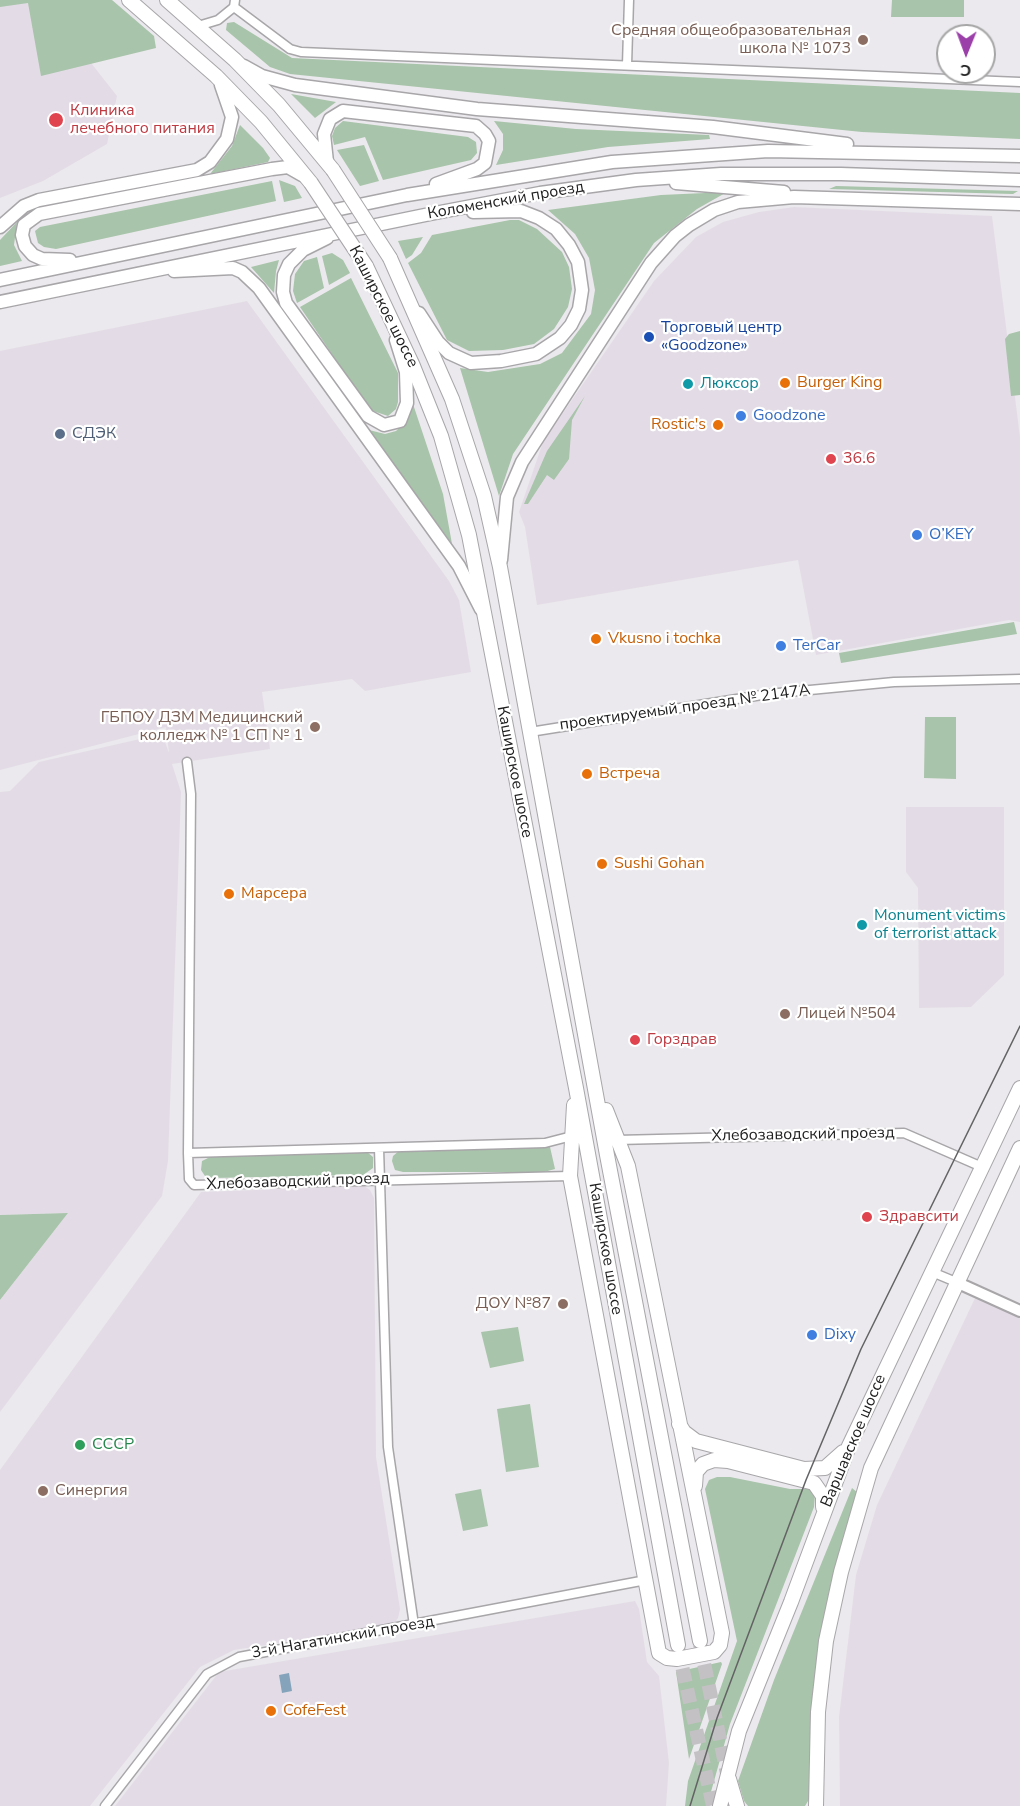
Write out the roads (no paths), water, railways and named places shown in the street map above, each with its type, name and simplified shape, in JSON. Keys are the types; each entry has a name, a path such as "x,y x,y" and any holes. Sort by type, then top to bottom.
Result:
{"main road":[{"name":"Каширское шоссе","path":"129,0 216,76 261,122 309,180 366,266 413,366 441,436 469,535 486,617 576,1088 678,1646"},
{"name":"Каширское шоссе","path":"167,0 235,60 279,105 330,166 390,258 452,399 483,496 500,567 700,1641"},
{"path":"235,60 262,76 295,85 477,109 713,127 910,152"},
{"path":"0,227 24,206 39,200 197,170 210,162 224,144 232,117 226,95 216,76"},
{"path":"330,166 324,134 330,119 343,111 476,126 485,134 489,141 485,163 477,169 407,195"},
{"name":"Коломенский проезд","path":"0,280 407,195 612,162 768,151 910,152 1020,156"},
{"path":"89,261 42,260 33,255 25,246 22,234 24,225 39,214 272,169 288,167 309,180"},
{"name":"Коломенский проезд","path":"0,302 118,275 341,231 540,193 636,180 721,174 841,174 1020,180"},
{"path":"636,180 845,198"},
{"path":"500,567 507,497 522,462 651,263 675,236 714,210 738,202 794,197 1020,204"},
{"path":"412,304 438,342 449,353 471,363 482,364 536,354 560,338 571,325 579,309 582,290 578,262 569,245 556,230 539,218 521,211 506,210 430,214"},
{"path":"341,231 303,250 289,264 284,274 283,292 286,303 368,416 384,425 400,421 408,395 406,372 387,311"},
{"path":"118,275 224,267 242,272 259,288 459,566 486,617"},
{"path":"576,1088 570,1176 659,1653 667,1658 677,1659 714,1652 720,1645 722,1633 628,1166 594,1076"},
{"name":"Варшавское шоссе","path":"720,1806 739,1731 791,1602 849,1446 1020,1088"},
{"name":"Варшавское шоссе","path":"815,1804 818,1712 826,1641 841,1572 871,1468 1020,1148"},
{"path":"677,1417 684,1432 696,1441 804,1469 825,1468 849,1446"},
{"path":"694,1494 696,1472 703,1464 714,1460 728,1461 814,1483 823,1496 822,1515"},
{"path":"728,1777 737,1806"}],"street":[{"path":"627,66 629,0"},
{"path":"198,26 219,20 234,4 290,49 301,52 1020,82"},
{"name":"проектируемый проезд № 2147А","path":"530,732 768,694 894,682 1020,679"},
{"path":"188,762 191,794 188,1153"},
{"name":"Хлебозаводский проезд","path":"617,1140 904,1133 982,1167"},
{"name":"Хлебозаводский проезд","path":"570,1176 201,1186 194,1185 189,1179 188,1153 545,1143 572,1136"},
{"path":"379,1148 388,1447 414,1625"},
{"path":"932,1272 1020,1311"},
{"name":"3-й Нагатинский проезд","path":"105,1806 207,1674 216,1667 239,1657 646,1580"}],"water":[{"path":"289,1673 292,1691 282,1693 279,1675"}],"tunnel":[{"path":"700,1644 728,1778"},
{"path":"678,1648 713,1806"}],"tram line":[{"path":"690,1806 717,1718 806,1480 861,1349 1020,1026"}],"place":[{"name":"Средняя общеобразовательная школа № 1073","path":"863,40"},
{"name":"Клиника лечебного питания","path":"56,120"},
{"name":"Торговый центр «Goodzone»","path":"649,337"},
{"name":"Burger King","path":"785,383"},
{"name":"Люксор","path":"688,384"},
{"name":"Goodzone","path":"741,416"},
{"name":"Rostic's","path":"718,425"},
{"name":"СДЭК","path":"60,434"},
{"name":"36.6","path":"831,459"},
{"name":"O’KEY","path":"917,535"},
{"name":"Vkusno i tochka","path":"596,639"},
{"name":"TerCar","path":"781,646"},
{"name":"ГБПОУ ДЗМ Медицинский колледж № 1 СП № 1","path":"315,727"},
{"name":"Встреча","path":"587,774"},
{"name":"Sushi Gohan","path":"602,864"},
{"name":"Марсера","path":"229,894"},
{"name":"Monument victims of terrorist attack","path":"862,925"},
{"name":"Лицей №504","path":"785,1014"},
{"name":"Горздрав","path":"635,1040"},
{"name":"Здравсити","path":"867,1217"},
{"name":"ДОУ №87","path":"563,1304"},
{"name":"Dixy","path":"812,1335"},
{"name":"СССР","path":"80,1445"},
{"name":"Синергия","path":"43,1491"},
{"name":"CofeFest","path":"271,1711"}]}
